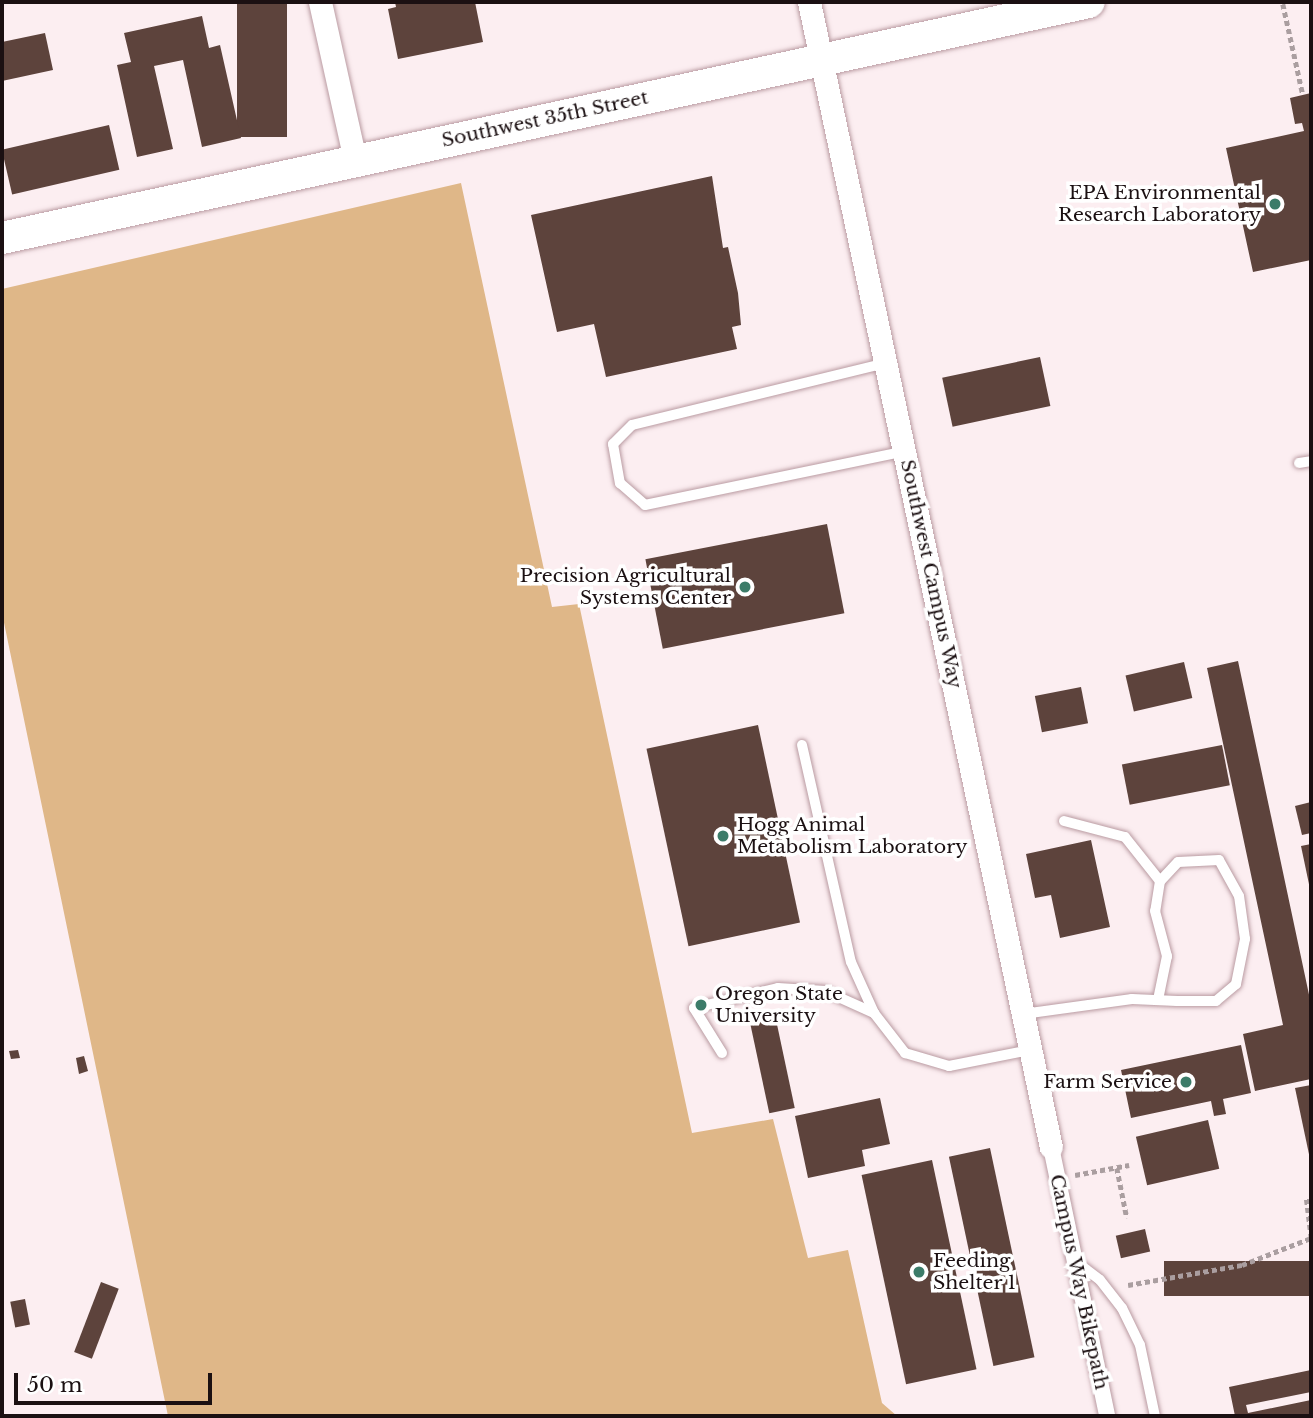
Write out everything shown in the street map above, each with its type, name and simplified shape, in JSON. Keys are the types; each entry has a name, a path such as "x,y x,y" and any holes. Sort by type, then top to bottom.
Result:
{"main road":[{"name":"Southwest 35th Street","path":"2,238 821,58 1089,2"}],"street":[{"path":"320,2 355,160"},
{"name":"Southwest Campus Way","path":"809,2 1051,1147"},
{"name":"Campus Way Bikepath","path":"1051,1147 1107,1416"}],"lane":[{"path":"886,363 632,425 613,444 620,483 645,505 905,451"},
{"path":"1299,463 1311,461"},
{"path":"802,745 851,962 874,1013 905,1053 949,1066 1030,1050"},
{"path":"1064,821 1125,837 1160,881"},
{"path":"1023,1014 1132,999 1158,1000 1216,1001 1236,984 1245,939 1239,896 1219,860 1178,862 1160,881 1155,911 1167,957 1158,1000"},
{"path":"722,1053 694,1008 778,988 825,991 874,1013"},
{"path":"1074,1261 1106,1288 1122,1308 1140,1345 1155,1416"}],"path":[{"path":"1283,4 1303,95"},
{"path":"1057,1178 1129,1165"},
{"path":"1117,1168 1127,1218"},
{"path":"1106,1288 1242,1265 1275,1255 1311,1238 1306,1198"}],"shaded area":[{"path":"461,183 552,607 579,604 692,1133 773,1119 808,1258 848,1250 882,1403 897,1416 168,1416 2,613 2,289"}],"building":[{"path":"237,2 287,2 287,137 237,137"},
{"path":"395,2 475,2 483,42 398,59 388,9 396,7"},
{"path":"202,16 209,48 220,45 241,138 202,147 183,60 154,66 173,149 137,157 117,65 131,62 124,33"},
{"path":"45,33 53,70 2,81 2,42"},
{"name":"EPA Environmental Research Laboratory","path":"1311,93 1311,260 1253,272 1226,148 1304,131 1302,123 1295,124 1290,98"},
{"path":"109,125 119,170 12,195 2,150"},
{"path":"712,176 723,248 728,247 738,293 741,325 732,327 737,349 606,377 594,324 557,332 531,215"},
{"path":"1040,357 1050,406 953,427 942,378"},
{"name":"Precision Agricultural Systems Center","path":"827,524 844,613 663,649 645,559"},
{"path":"1238,661 1311,1004 1311,1079 1255,1091 1243,1034 1283,1025 1207,668"},
{"path":"1184,662 1192,698 1134,712 1126,675"},
{"path":"1081,687 1088,723 1042,732 1035,696"},
{"name":"Hogg Animal Metabolism Laboratory","path":"758,725 800,923 688,946 646,749"},
{"path":"1222,745 1230,785 1130,805 1122,764"},
{"path":"1311,802 1311,833 1302,835 1295,806"},
{"path":"1091,840 1110,927 1060,938 1051,895 1035,898 1026,854"},
{"path":"1311,844 1311,889 1310,889 1301,846"},
{"path":"775,1015 795,1108 769,1113 750,1020"},
{"name":"Farm Service","path":"1241,1045 1251,1093 1223,1099 1226,1114 1214,1116 1211,1101 1131,1118 1121,1070"},
{"path":"18,1050 20,1058 11,1059 9,1051"},
{"path":"84,1056 88,1071 79,1074 76,1058"},
{"path":"1311,1085 1311,1159 1310,1159 1295,1088"},
{"path":"880,1098 890,1144 862,1150 865,1166 808,1178 795,1116"},
{"path":"1208,1120 1219,1169 1147,1185 1136,1137"},
{"path":"990,1148 1034,1357 993,1366 949,1157"},
{"name":"Feeding Shelter 1","path":"932,1160 976,1369 906,1384 862,1175"},
{"path":"1145,1229 1150,1251 1121,1258 1116,1236"},
{"path":"1164,1261 1311,1261 1311,1296 1164,1296"},
{"path":"101,1282 119,1289 92,1359 74,1352"},
{"path":"25,1299 30,1325 15,1327 10,1302"},
{"path":"1311,1370 1311,1392 1246,1405 1248,1413 1311,1400 1311,1416 1235,1416 1229,1387"}],"place":[{"name":"EPA Environmental Research Laboratory","path":"1275,204"},
{"name":"Precision Agricultural Systems Center","path":"745,587"},
{"name":"Hogg Animal Metabolism Laboratory","path":"723,836"},
{"name":"Oregon State University","path":"701,1005"},
{"name":"Farm Service","path":"1186,1082"},
{"name":"Feeding Shelter 1","path":"919,1272"}]}
